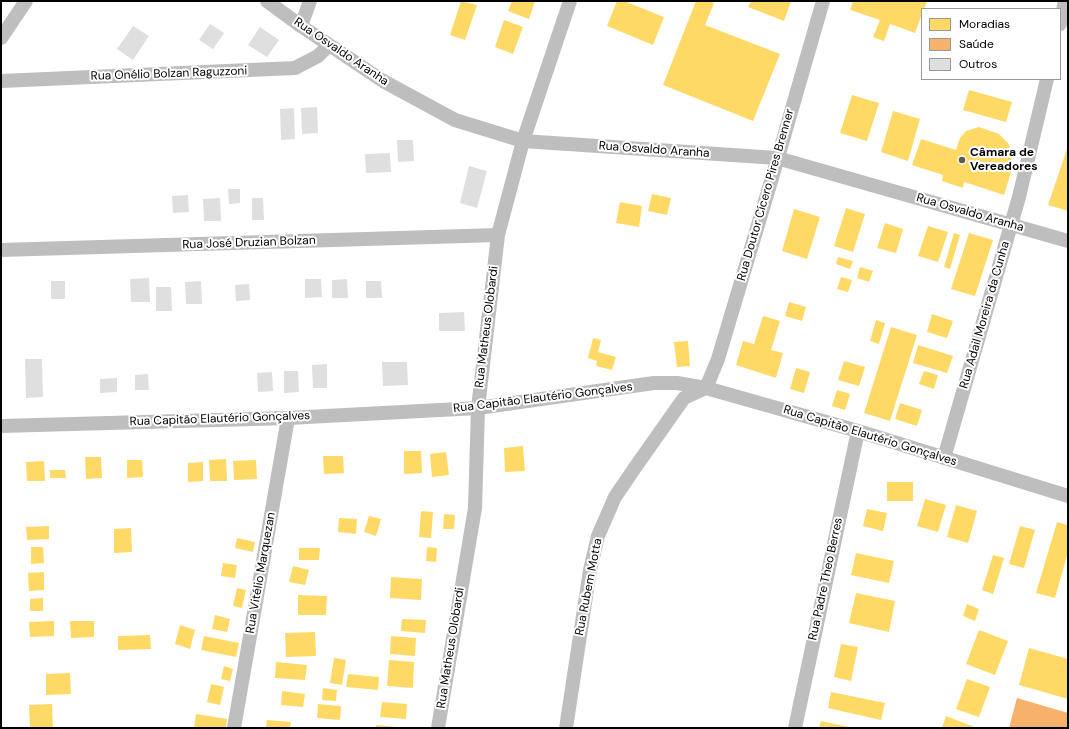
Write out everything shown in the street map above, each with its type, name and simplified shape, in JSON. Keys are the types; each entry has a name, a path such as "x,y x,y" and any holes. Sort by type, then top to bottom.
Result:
{"street":[{"path":"1,38 26,1"},
{"name":"Rua Osvaldo Aranha","path":"267,1 301,26 383,81 455,120 523,142 777,158 1068,241"},
{"path":"301,26 310,1"},
{"name":"Rua Matheus Olobardi","path":"438,728 475,508 478,408 498,235 523,142 570,1"},
{"name":"Rua Doutor Cícero Pires Brenner","path":"706,388 718,359 823,1"},
{"path":"1061,19 1065,1"},
{"name":"Rua Onélio Bolzan Raguzzoni","path":"1,81 295,68 318,56 329,45"},
{"name":"Rua Adail Moreira da Cunha","path":"944,458 1019,197 1047,80"},
{"name":"Rua José Druzian Bolzan","path":"1,250 498,235"},
{"name":"Rua Capitão Elautério Gonçalves","path":"1,426 288,418 478,408 654,383 677,383 706,388 858,431 1068,496"},
{"name":"Rua Rubem Motta","path":"566,728 590,570 598,536 615,497 684,398 706,388"},
{"name":"Rua Vitélio Marquezan","path":"234,728 288,418"},
{"name":"Rua Padre Theo Berres","path":"795,728 858,431"}],"building: Moradias":[{"path":"461,1 477,5 465,40 450,35"},
{"path":"512,1 535,1 529,19 508,11"},
{"path":"617,1 624,1 664,17 653,45 607,26"},
{"path":"696,1 710,1 714,3 705,25 780,54 753,121 663,85"},
{"path":"751,1 791,1 784,21 748,7"},
{"path":"853,1 927,1 924,8 921,8 921,17 915,33 890,24 884,41 873,37 880,20 850,10"},
{"path":"504,20 523,27 513,54 495,47"},
{"path":"969,90 1012,102 1006,122 963,110"},
{"path":"852,95 879,103 867,141 840,133"},
{"path":"893,111 920,119 908,161 881,152"},
{"name":"Câmara de Vereadores","path":"979,127 999,134 1008,143 1013,155 1008,168 1012,169 1004,195 964,182 963,188 942,181 943,175 912,165 921,139 956,150 960,138 966,131"},
{"path":"1068,146 1068,211 1048,205"},
{"path":"652,194 671,198 667,215 648,211"},
{"path":"620,202 642,206 639,227 616,223"},
{"path":"846,208 865,214 853,252 834,246"},
{"path":"794,209 820,217 807,259 782,251"},
{"path":"885,223 903,229 896,253 877,248"},
{"path":"928,226 948,232 938,262 918,256"},
{"path":"954,233 960,235 950,269 944,267"},
{"path":"969,233 993,240 975,296 951,289"},
{"path":"838,257 853,261 850,269 836,264"},
{"path":"860,267 873,271 869,282 857,278"},
{"path":"841,277 852,280 848,292 837,289"},
{"path":"789,302 806,307 802,321 785,316"},
{"path":"932,314 953,321 947,338 927,332"},
{"path":"763,316 780,321 771,350 783,353 776,378 736,365 743,341 754,344"},
{"path":"876,320 885,323 879,344 870,341"},
{"path":"891,327 917,335 890,421 864,413"},
{"path":"593,338 601,340 598,352 616,357 612,370 596,366 597,361 588,358"},
{"path":"688,341 690,366 677,367 674,342"},
{"path":"918,345 953,356 947,373 913,363"},
{"path":"844,361 865,367 859,386 838,380"},
{"path":"796,368 810,372 804,393 790,389"},
{"path":"924,371 938,375 934,389 919,384"},
{"path":"837,390 850,394 845,410 832,406"},
{"path":"900,403 922,410 917,426 895,419"},
{"path":"523,446 525,471 505,472 504,448"},
{"path":"404,451 421,451 422,473 404,474"},
{"path":"446,452 449,475 432,477 430,454"},
{"path":"323,456 343,456 344,473 324,474"},
{"path":"85,457 101,457 102,478 86,479"},
{"path":"226,459 227,481 210,481 209,460"},
{"path":"127,460 142,460 143,477 127,478"},
{"path":"256,460 257,479 234,480 233,461"},
{"path":"44,461 45,481 27,481 26,462"},
{"path":"203,462 203,481 188,482 188,463"},
{"path":"50,470 65,470 66,478 50,478"},
{"path":"887,482 913,482 913,501 887,501"},
{"path":"925,499 946,505 938,532 917,526"},
{"path":"956,505 977,511 968,543 947,537"},
{"path":"867,509 887,513 883,531 863,526"},
{"path":"421,511 433,512 431,538 419,537"},
{"path":"444,514 455,515 454,529 443,529"},
{"path":"369,516 381,519 376,536 364,532"},
{"path":"339,518 357,519 356,534 338,532"},
{"path":"1057,522 1068,525 1068,552 1055,598 1036,593"},
{"path":"49,526 49,539 27,540 26,527"},
{"path":"1020,526 1035,530 1024,568 1009,564"},
{"path":"131,528 132,552 114,553 114,529"},
{"path":"237,538 255,542 253,552 235,548"},
{"path":"31,547 43,547 44,563 31,564"},
{"path":"427,547 437,548 436,562 426,561"},
{"path":"299,548 320,548 319,560 299,560"},
{"path":"856,553 894,561 889,583 851,575"},
{"path":"993,555 1004,558 993,594 982,590"},
{"path":"223,563 237,565 235,578 221,576"},
{"path":"293,566 309,570 305,585 289,582"},
{"path":"44,572 44,590 29,591 28,573"},
{"path":"391,577 422,579 421,600 390,598"},
{"path":"237,588 246,590 242,608 233,606"},
{"path":"856,593 895,601 889,632 849,623"},
{"path":"298,595 327,596 326,615 298,615"},
{"path":"43,598 43,611 30,611 30,599"},
{"path":"967,604 979,609 975,621 963,616"},
{"path":"215,615 230,619 227,632 212,629"},
{"path":"402,619 426,620 425,633 401,631"},
{"path":"54,621 54,636 30,637 29,622"},
{"path":"70,621 94,621 94,637 71,638"},
{"path":"180,625 195,630 190,649 175,644"},
{"path":"979,630 1008,641 995,675 966,664"},
{"path":"315,632 316,656 286,657 285,633"},
{"path":"150,635 151,649 118,650 118,636"},
{"path":"204,636 239,643 236,657 201,650"},
{"path":"391,636 416,638 415,656 390,654"},
{"path":"841,644 858,647 851,681 834,677"},
{"path":"1029,648 1068,659 1068,699 1019,685"},
{"path":"334,658 346,660 342,685 330,683"},
{"path":"389,660 414,662 413,688 387,686"},
{"path":"276,662 307,665 305,680 275,678"},
{"path":"224,666 233,669 230,681 221,679"},
{"path":"70,673 71,694 46,695 46,674"},
{"path":"348,674 379,677 378,690 346,687"},
{"path":"967,679 990,687 979,717 956,709"},
{"path":"211,684 224,687 220,705 207,702"},
{"path":"323,688 337,690 336,701 322,700"},
{"path":"282,691 305,694 303,707 281,705"},
{"path":"831,692 885,703 881,720 828,708"},
{"path":"382,702 407,704 406,719 380,717"},
{"path":"52,704 53,728 30,728 29,705"},
{"path":"318,704 341,706 340,720 317,718"},
{"path":"196,714 227,719 226,728 194,728"},
{"path":"946,716 977,728 942,728"},
{"path":"267,720 291,722 290,728 266,728"},
{"path":"821,721 849,727 849,728 819,728"},
{"path":"376,725 397,727 397,728 376,728"}],"building: Saúde":[{"path":"1017,698 1068,713 1068,728 1009,728"}],"building: Outros":[{"path":"210,24 224,33 213,49 199,40"},
{"path":"133,26 149,36 133,60 117,49"},
{"path":"260,27 279,40 267,57 248,45"},
{"path":"317,107 318,133 302,134 301,108"},
{"path":"294,108 295,139 281,140 280,109"},
{"path":"397,140 413,140 414,161 398,162"},
{"path":"390,153 391,172 366,173 365,154"},
{"path":"469,166 487,171 477,208 460,203"},
{"path":"228,189 240,189 240,203 229,204"},
{"path":"188,195 189,212 173,213 172,196"},
{"path":"220,198 221,221 204,221 203,199"},
{"path":"252,198 263,198 264,220 252,220"},
{"path":"149,278 150,302 131,302 130,279"},
{"path":"305,279 321,279 322,297 305,298"},
{"path":"347,279 348,298 332,298 332,280"},
{"path":"51,281 65,281 65,299 51,299"},
{"path":"201,281 202,304 186,304 185,282"},
{"path":"366,281 381,281 382,298 366,298"},
{"path":"249,284 250,300 236,301 235,285"},
{"path":"156,287 171,287 172,311 156,311"},
{"path":"464,312 465,331 439,331 439,313"},
{"path":"25,359 42,359 43,397 26,398"},
{"path":"382,362 407,362 408,385 383,386"},
{"path":"327,364 327,388 313,388 312,365"},
{"path":"284,371 298,371 299,392 284,393"},
{"path":"272,372 273,391 258,392 257,373"},
{"path":"148,374 149,390 135,390 135,375"},
{"path":"117,378 117,392 100,393 100,379"}],"place":[{"name":"Câmara de Vereadores","path":"962,160"}]}
